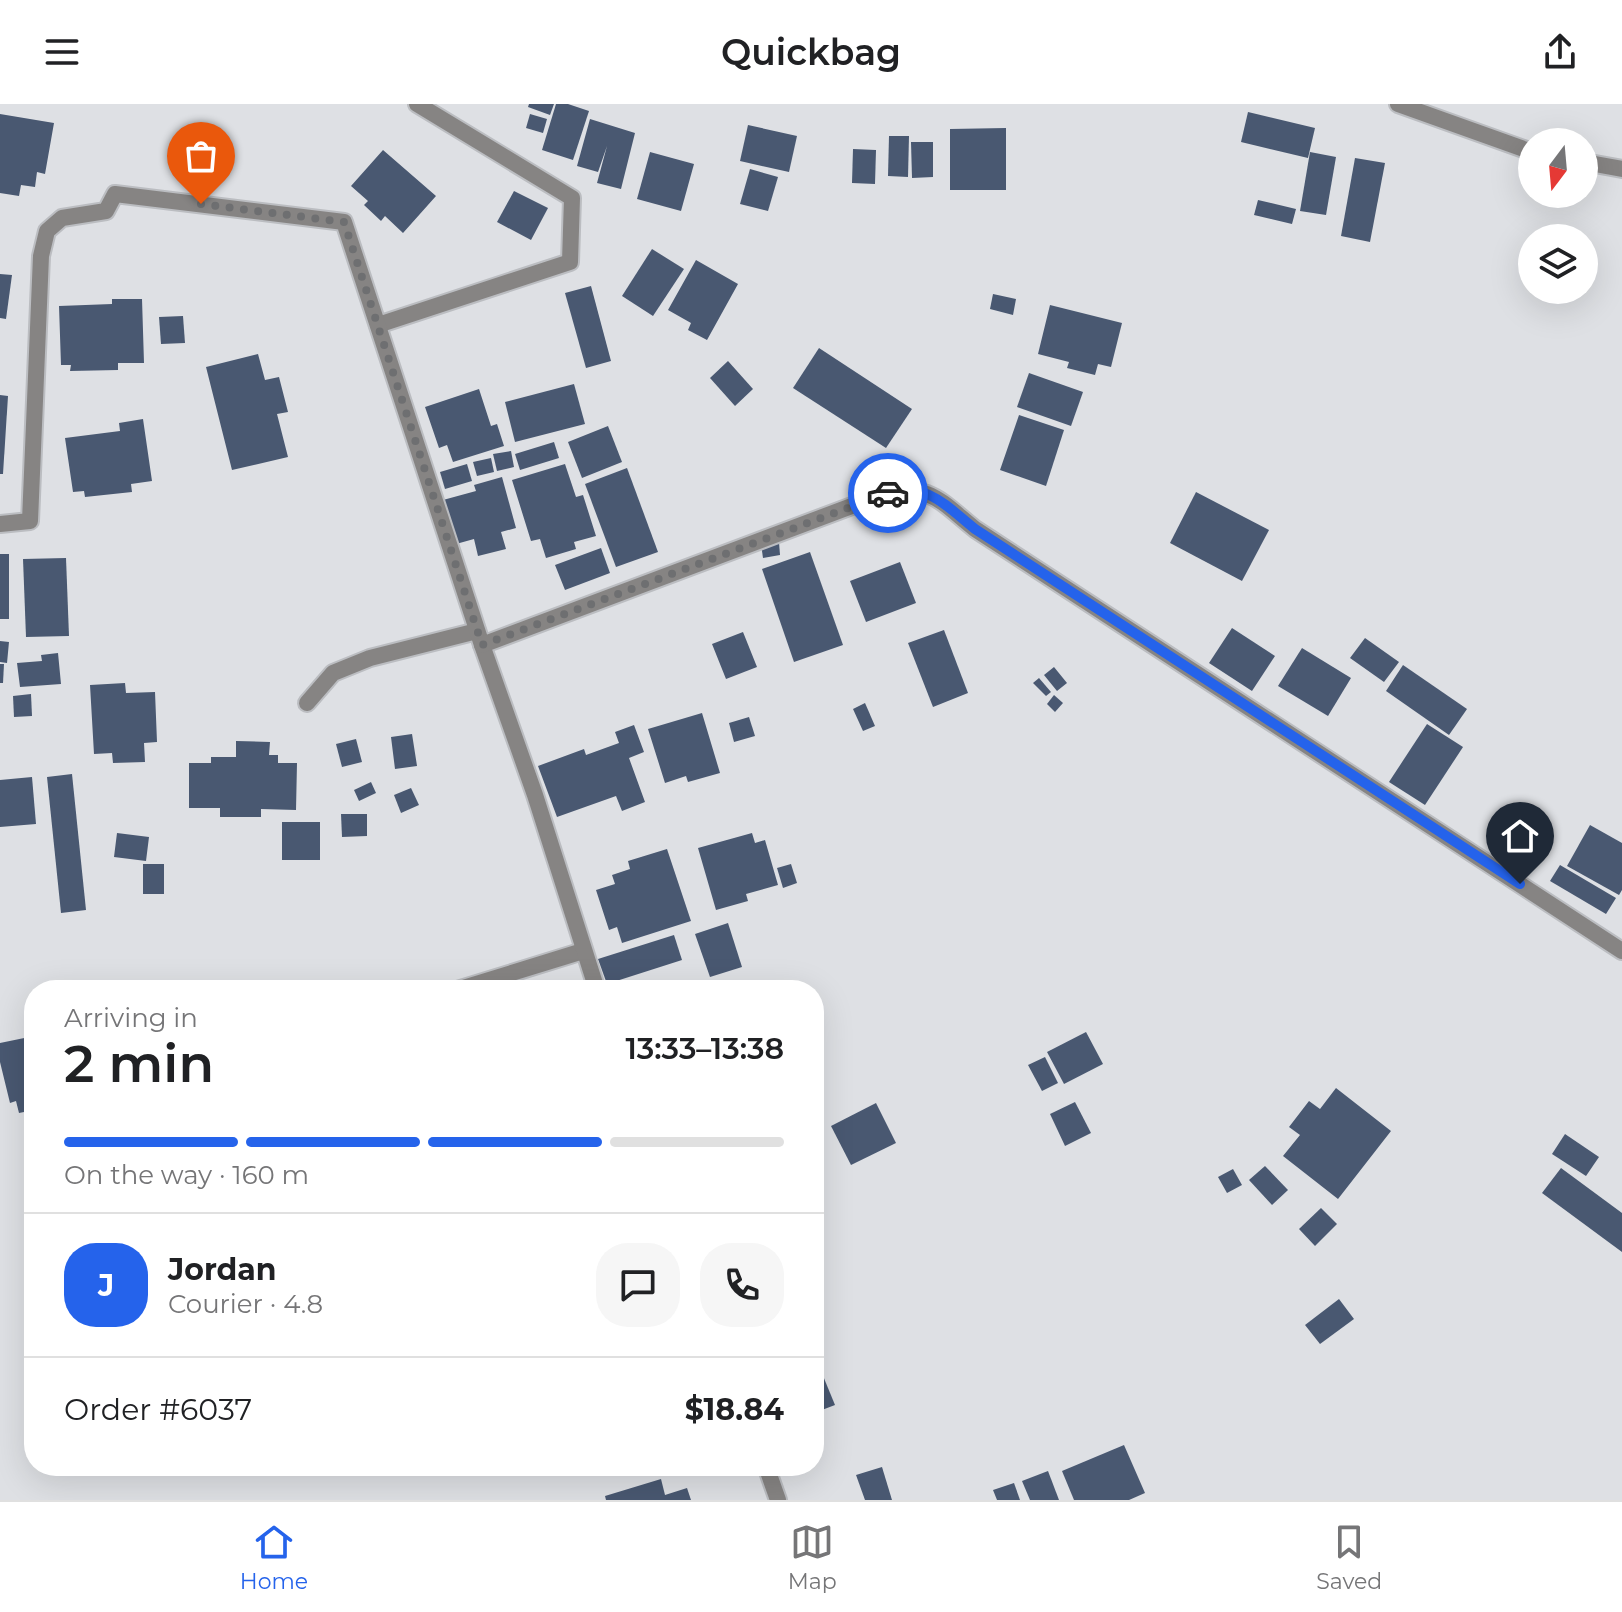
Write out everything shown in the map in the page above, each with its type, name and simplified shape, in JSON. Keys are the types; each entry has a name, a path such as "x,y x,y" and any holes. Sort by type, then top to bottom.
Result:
{"street":[{"path":"378,325 570,262 572,198 417,104"},
{"path":"1398,104 1518,147"},
{"path":"1598,165 1622,169"},
{"path":"0,524 30,521 41,256 47,231 62,218 106,211 115,194 344,222 593,980"},
{"path":"307,703 333,673 370,658 479,638 881,495 905,489 922,490 941,501 975,529 1622,951"},
{"path":"489,980 583,951"},
{"path":"768,1476 771,1497"}],"building":[{"path":"529,104 554,104 550,115 528,107"},
{"path":"556,104 568,104 589,111 573,160 542,150"},
{"path":"1248,112 1315,128 1308,158 1241,142"},
{"path":"0,114 54,123 45,174 37,172 35,187 21,185 19,196 0,193"},
{"path":"530,114 547,119 543,133 526,128"},
{"path":"590,119 635,133 621,189 597,183 607,146 598,172 577,166"},
{"path":"748,125 797,136 789,172 740,161"},
{"path":"1006,128 1006,190 950,190 950,129"},
{"path":"889,136 909,136 908,177 888,176"},
{"path":"911,142 933,142 933,177 912,178"},
{"path":"853,149 876,150 875,184 852,183"},
{"path":"383,150 436,196 403,233 385,216 381,221 364,205 368,201 351,186"},
{"path":"650,152 694,164 681,211 637,199"},
{"path":"1310,152 1336,157 1326,215 1300,211"},
{"path":"1355,158 1385,163 1370,242 1341,236"},
{"path":"750,169 778,177 768,211 740,204"},
{"path":"514,191 548,208 531,240 497,222"},
{"path":"1258,200 1296,209 1292,224 1254,215"},
{"path":"652,249 684,269 653,316 622,296"},
{"path":"696,260 738,284 707,340 688,330 691,323 668,310"},
{"path":"0,274 12,275 6,319 0,318"},
{"path":"591,286 611,361 586,368 565,293"},
{"path":"993,294 1016,299 1013,315 990,309"},
{"path":"112,299 142,299 144,363 118,363 118,370 70,371 71,365 61,365 59,306 112,304"},
{"path":"1050,305 1122,323 1111,367 1098,364 1095,375 1067,368 1069,362 1038,354"},
{"path":"183,316 185,343 161,344 159,317"},
{"path":"819,348 912,409 886,448 793,388"},
{"path":"258,354 265,380 279,377 288,412 277,414 288,457 232,470 206,367"},
{"path":"728,361 753,389 735,406 710,378"},
{"path":"1029,373 1083,392 1071,426 1017,407"},
{"path":"574,384 585,424 515,442 505,402"},
{"path":"479,389 491,426 497,424 504,446 453,462 447,445 439,448 425,407"},
{"path":"0,395 8,396 3,474 0,474"},
{"path":"1019,415 1064,430 1046,486 1000,470"},
{"path":"143,419 152,481 131,484 132,492 85,497 84,491 73,492 65,438 120,431 119,423"},
{"path":"608,426 622,462 582,478 568,442"},
{"path":"554,442 559,458 520,470 515,454"},
{"path":"511,451 514,467 497,471 493,454"},
{"path":"491,458 494,472 477,476 473,462"},
{"path":"467,464 472,481 445,489 440,472"},
{"path":"565,464 576,497 583,495 596,536 574,542 576,549 546,558 540,539 531,541 512,480"},
{"path":"627,468 658,552 616,567 585,484"},
{"path":"502,477 516,528 501,532 506,549 478,556 474,539 456,544 443,500 476,491 474,485"},
{"path":"1196,492 1269,530 1242,581 1170,543"},
{"path":"779,542 780,555 763,558 761,544"},
{"path":"601,548 610,573 565,590 555,565"},
{"path":"810,552 843,645 794,662 762,569"},
{"path":"0,554 9,554 9,619 0,619"},
{"path":"66,558 69,636 26,637 23,559"},
{"path":"900,562 916,603 866,622 850,581"},
{"path":"1232,628 1275,656 1252,691 1209,663"},
{"path":"944,630 968,693 933,707 908,643"},
{"path":"743,632 757,667 726,679 712,644"},
{"path":"1365,638 1399,662 1384,682 1350,658"},
{"path":"0,641 9,642 7,663 0,662"},
{"path":"1302,648 1351,678 1328,716 1278,686"},
{"path":"58,653 61,684 20,687 17,663 42,661 41,655"},
{"path":"0,664 4,664 3,683 0,683"},
{"path":"1403,665 1467,709 1449,735 1386,691"},
{"path":"1054,667 1067,683 1057,691 1044,675"},
{"path":"1039,678 1051,692 1046,696 1033,683"},
{"path":"125,683 126,693 155,692 157,742 144,743 145,762 113,763 112,753 94,754 90,685"},
{"path":"31,694 32,716 14,717 13,696"},
{"path":"1054,695 1063,703 1055,712 1047,704"},
{"path":"865,703 875,726 863,731 853,709"},
{"path":"702,713 720,773 688,782 686,776 665,783 648,729"},
{"path":"749,717 755,736 734,742 729,723"},
{"path":"1427,724 1463,747 1425,805 1389,782"},
{"path":"634,725 644,752 629,758 645,802 622,811 616,796 557,817 538,766 584,749 586,755 619,743 615,732"},
{"path":"412,734 417,766 395,769 391,737"},
{"path":"356,739 362,762 342,767 336,744"},
{"path":"236,741 270,742 269,755 278,755 278,763 297,763 296,810 261,809 261,817 220,817 220,808 189,808 189,763 211,763 211,757 236,757"},
{"path":"72,774 86,910 61,913 47,777"},
{"path":"32,777 36,824 0,827 0,780"},
{"path":"371,782 376,793 359,801 354,790"},
{"path":"411,788 419,805 401,813 394,795"},
{"path":"341,814 367,814 367,836 342,837"},
{"path":"282,822 320,822 320,860 282,860"},
{"path":"1590,825 1622,843 1622,890 1619,895 1567,866"},
{"path":"117,833 149,837 146,861 114,857"},
{"path":"752,833 755,843 765,840 778,885 746,894 748,901 716,910 698,848"},
{"path":"667,849 691,921 622,943 617,927 609,930 596,890 615,884 612,875 630,869 628,861"},
{"path":"143,864 164,864 164,894 143,894"},
{"path":"791,864 797,883 783,888 777,868"},
{"path":"1560,865 1616,898 1606,914 1550,881"},
{"path":"728,923 742,967 710,977 695,934"},
{"path":"674,935 682,960 620,980 606,980 598,959"},
{"path":"1086,1032 1103,1064 1064,1084 1047,1052"},
{"path":"24,1038 24,1112 19,1113 16,1101 10,1103 0,1062 0,1043"},
{"path":"1045,1057 1058,1083 1042,1091 1028,1065"},
{"path":"1336,1088 1391,1131 1338,1199 1283,1156 1300,1135 1289,1127 1309,1101 1320,1109"},
{"path":"1075,1102 1091,1133 1065,1146 1050,1114"},
{"path":"876,1103 896,1143 851,1165 831,1126"},
{"path":"1565,1134 1599,1157 1586,1176 1552,1154"},
{"path":"1265,1166 1288,1190 1272,1205 1249,1180"},
{"path":"1561,1168 1622,1213 1622,1252 1542,1193"},
{"path":"1233,1169 1242,1185 1227,1193 1218,1177"},
{"path":"1321,1208 1337,1224 1315,1246 1299,1229"},
{"path":"1339,1299 1354,1319 1320,1344 1305,1325"},
{"path":"824,1378 835,1405 824,1409"},
{"path":"1124,1445 1145,1493 1129,1500 1074,1500 1062,1471"},
{"path":"882,1467 892,1500 865,1500 856,1475"},
{"path":"1048,1471 1059,1500 1030,1500 1022,1481"},
{"path":"661,1479 665,1495 687,1488 691,1500 606,1500 605,1496"},
{"path":"1014,1483 1020,1500 997,1500 993,1490"}],"way so far":[{"path":"201,204 344,222 482,645 888,493"}],"route":[{"path":"888,493 905,489 922,490 941,501 975,529 1520,884"}]}
